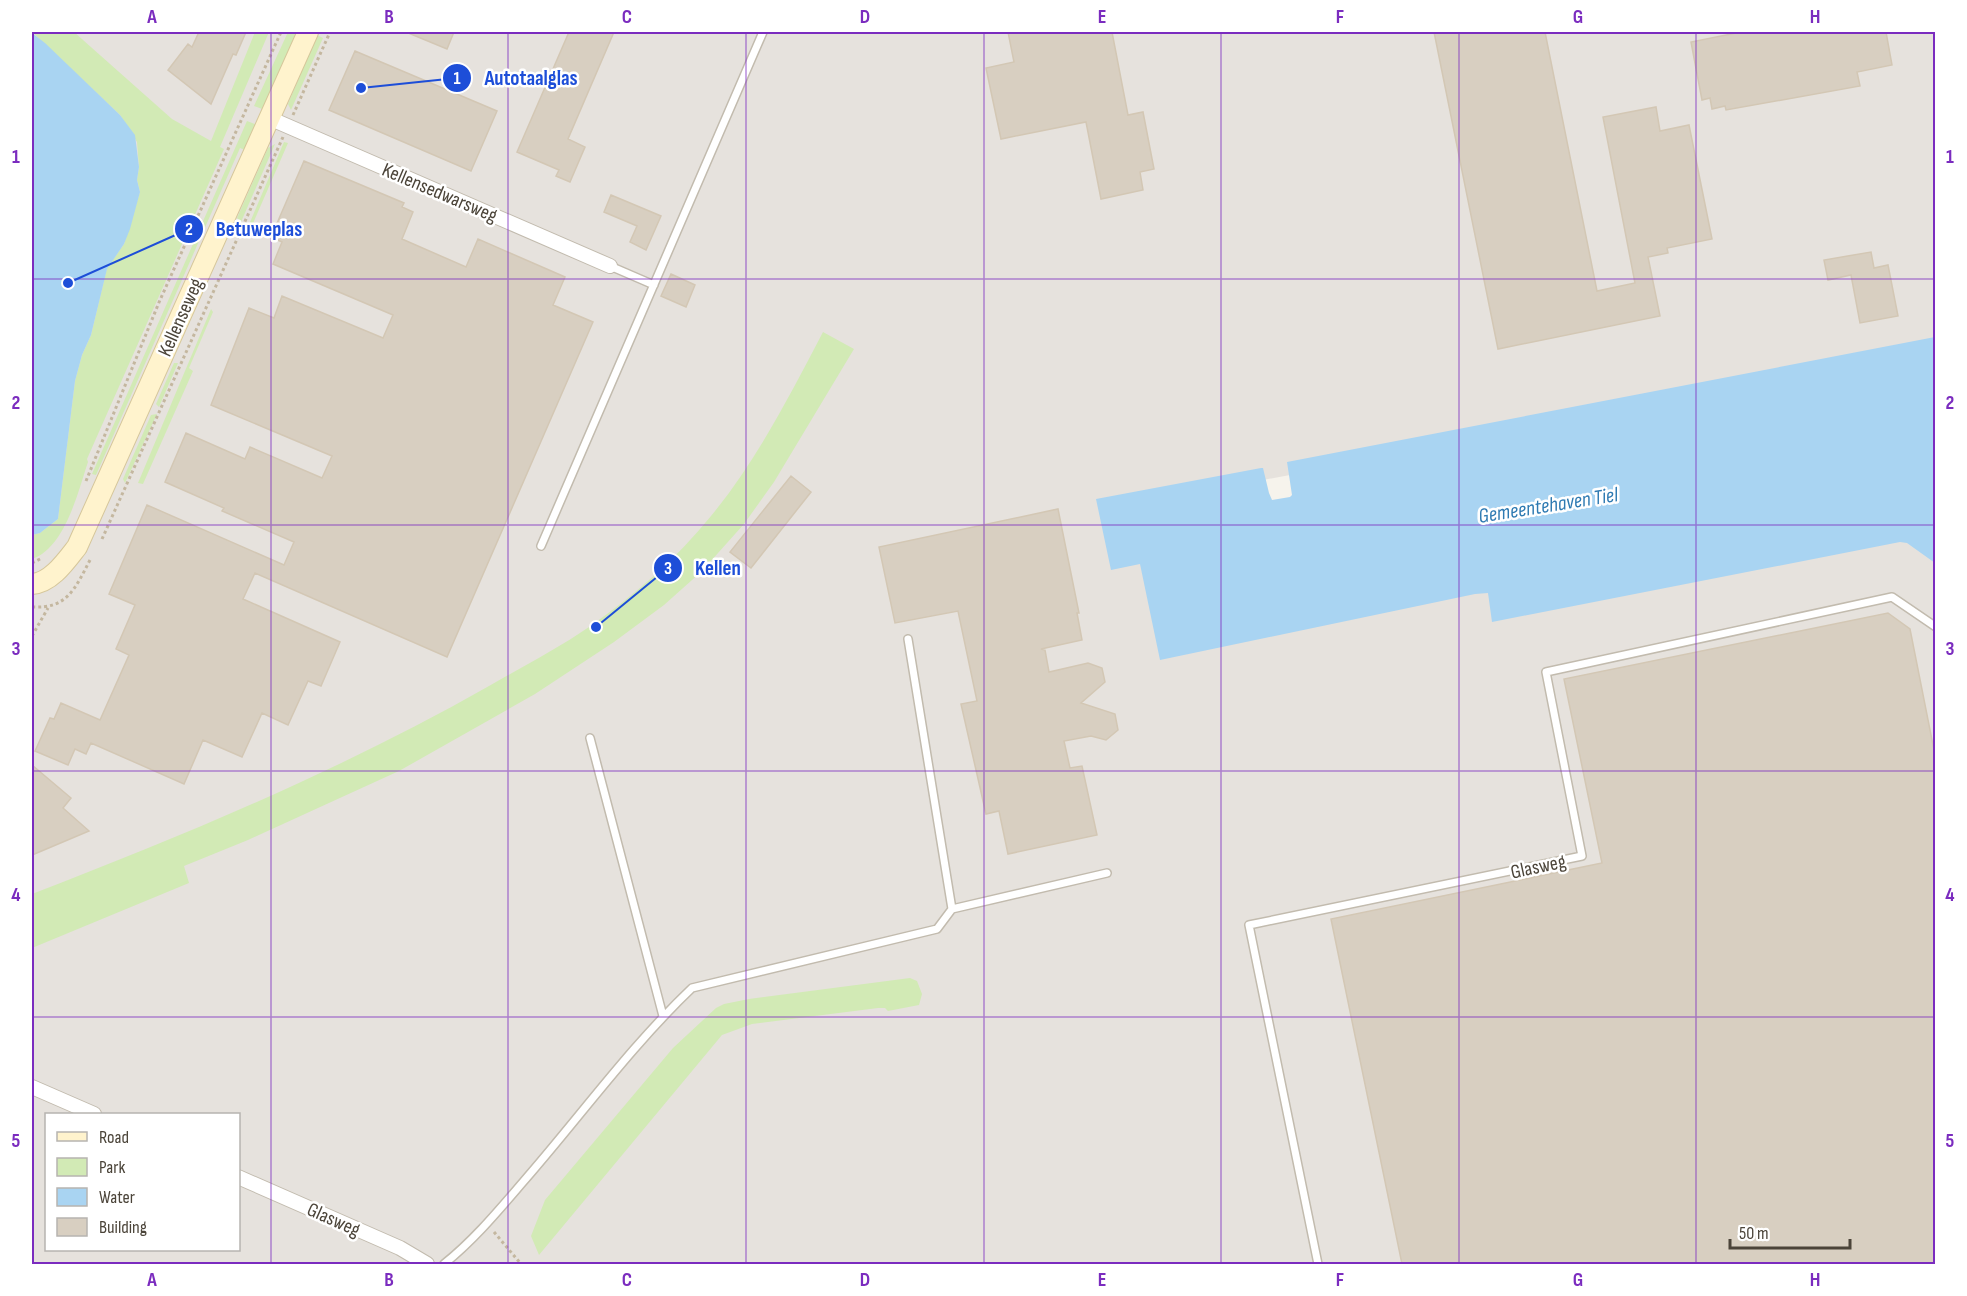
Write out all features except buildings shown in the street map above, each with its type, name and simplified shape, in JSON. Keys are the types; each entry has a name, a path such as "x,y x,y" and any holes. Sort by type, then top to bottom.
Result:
{"main road":[{"name":"Kellenseweg","path":"32,584 38,584 57,571 77,547 308,32"}],"street":[{"name":"Kellensedwarsweg","path":"269,118 610,266"},
{"path":"32,1088 92,1113"},
{"name":"Glasweg","path":"240,1178 400,1248 427,1264"}],"lane":[{"path":"541,546 763,32"},
{"path":"610,266 654,285"},
{"name":"Glasweg","path":"1318,1264 1249,925 1582,856 1546,672 1892,597 1935,627"},
{"path":"908,639 952,909"},
{"path":"590,738 663,1016"},
{"path":"444,1264 464,1248 488,1223 663,1016 692,988 937,929 952,909 1107,873"}],"path":[{"name":"Kellenseweg","path":"84,485 160,300 281,32"},
{"path":"32,563 50,553"},
{"path":"32,636 48,608"},
{"path":"488,1223 521,1264"}],"shaded area":[{"path":"32,32 1935,32 1935,354 1114,508 1495,570 1908,531 1935,553 1935,1264 32,1264"}],"green space":[{"path":"32,32 74,32 172,119 211,141 255,32 269,32 220,147 224,149 87,459 88,462 69,518 53,543 43,553 32,559 32,535 40,533 58,519 75,381 82,355 91,335 107,268 124,244 140,192 137,180 139,167 137,142 120,115"},
{"path":"288,32 299,32 265,110 254,106"},
{"path":"317,35 323,38 291,110 288,104"},
{"path":"247,121 257,125 245,150 240,148 96,475 92,474"},
{"path":"284,142 288,143 251,228 248,227"},
{"path":"275,144 241,222 237,218 268,148"},
{"path":"211,309 213,312 189,368 193,371 143,484 138,483"},
{"path":"823,332 854,349 774,482 744,524 701,572 664,605 614,642 535,694 399,771 248,840 184,866 189,883 32,948 32,894 207,824 321,773 433,717 552,650 589,627 622,602 684,547 728,495 772,427"},
{"path":"174,363 178,363 159,407 156,404"},
{"path":"157,414 125,483 123,479 151,415"},
{"path":"910,978 917,981 922,994 919,1005 888,1011 885,1008 878,1008 752,1024 722,1035 539,1255 531,1236 545,1200 673,1048 716,1008 749,999"}],"water":[{"path":"32,33 120,115 135,135 139,167 137,180 140,192 124,244 107,269 91,335 82,355 75,381 58,519 40,533 32,535"},
{"name":"Gemeentehaven Tiel","path":"1935,337 1935,563 1907,543 1900,542 1492,622 1488,593 1475,594 1160,660 1140,564 1111,570 1096,499 1261,468 1263,468 1272,500 1290,497 1292,495 1287,462"}],"place":[{"name":"Autotaalglas","path":"361,88"},
{"name":"Betuweplas","path":"68,283"},
{"name":"Kellen","path":"596,627"}]}
